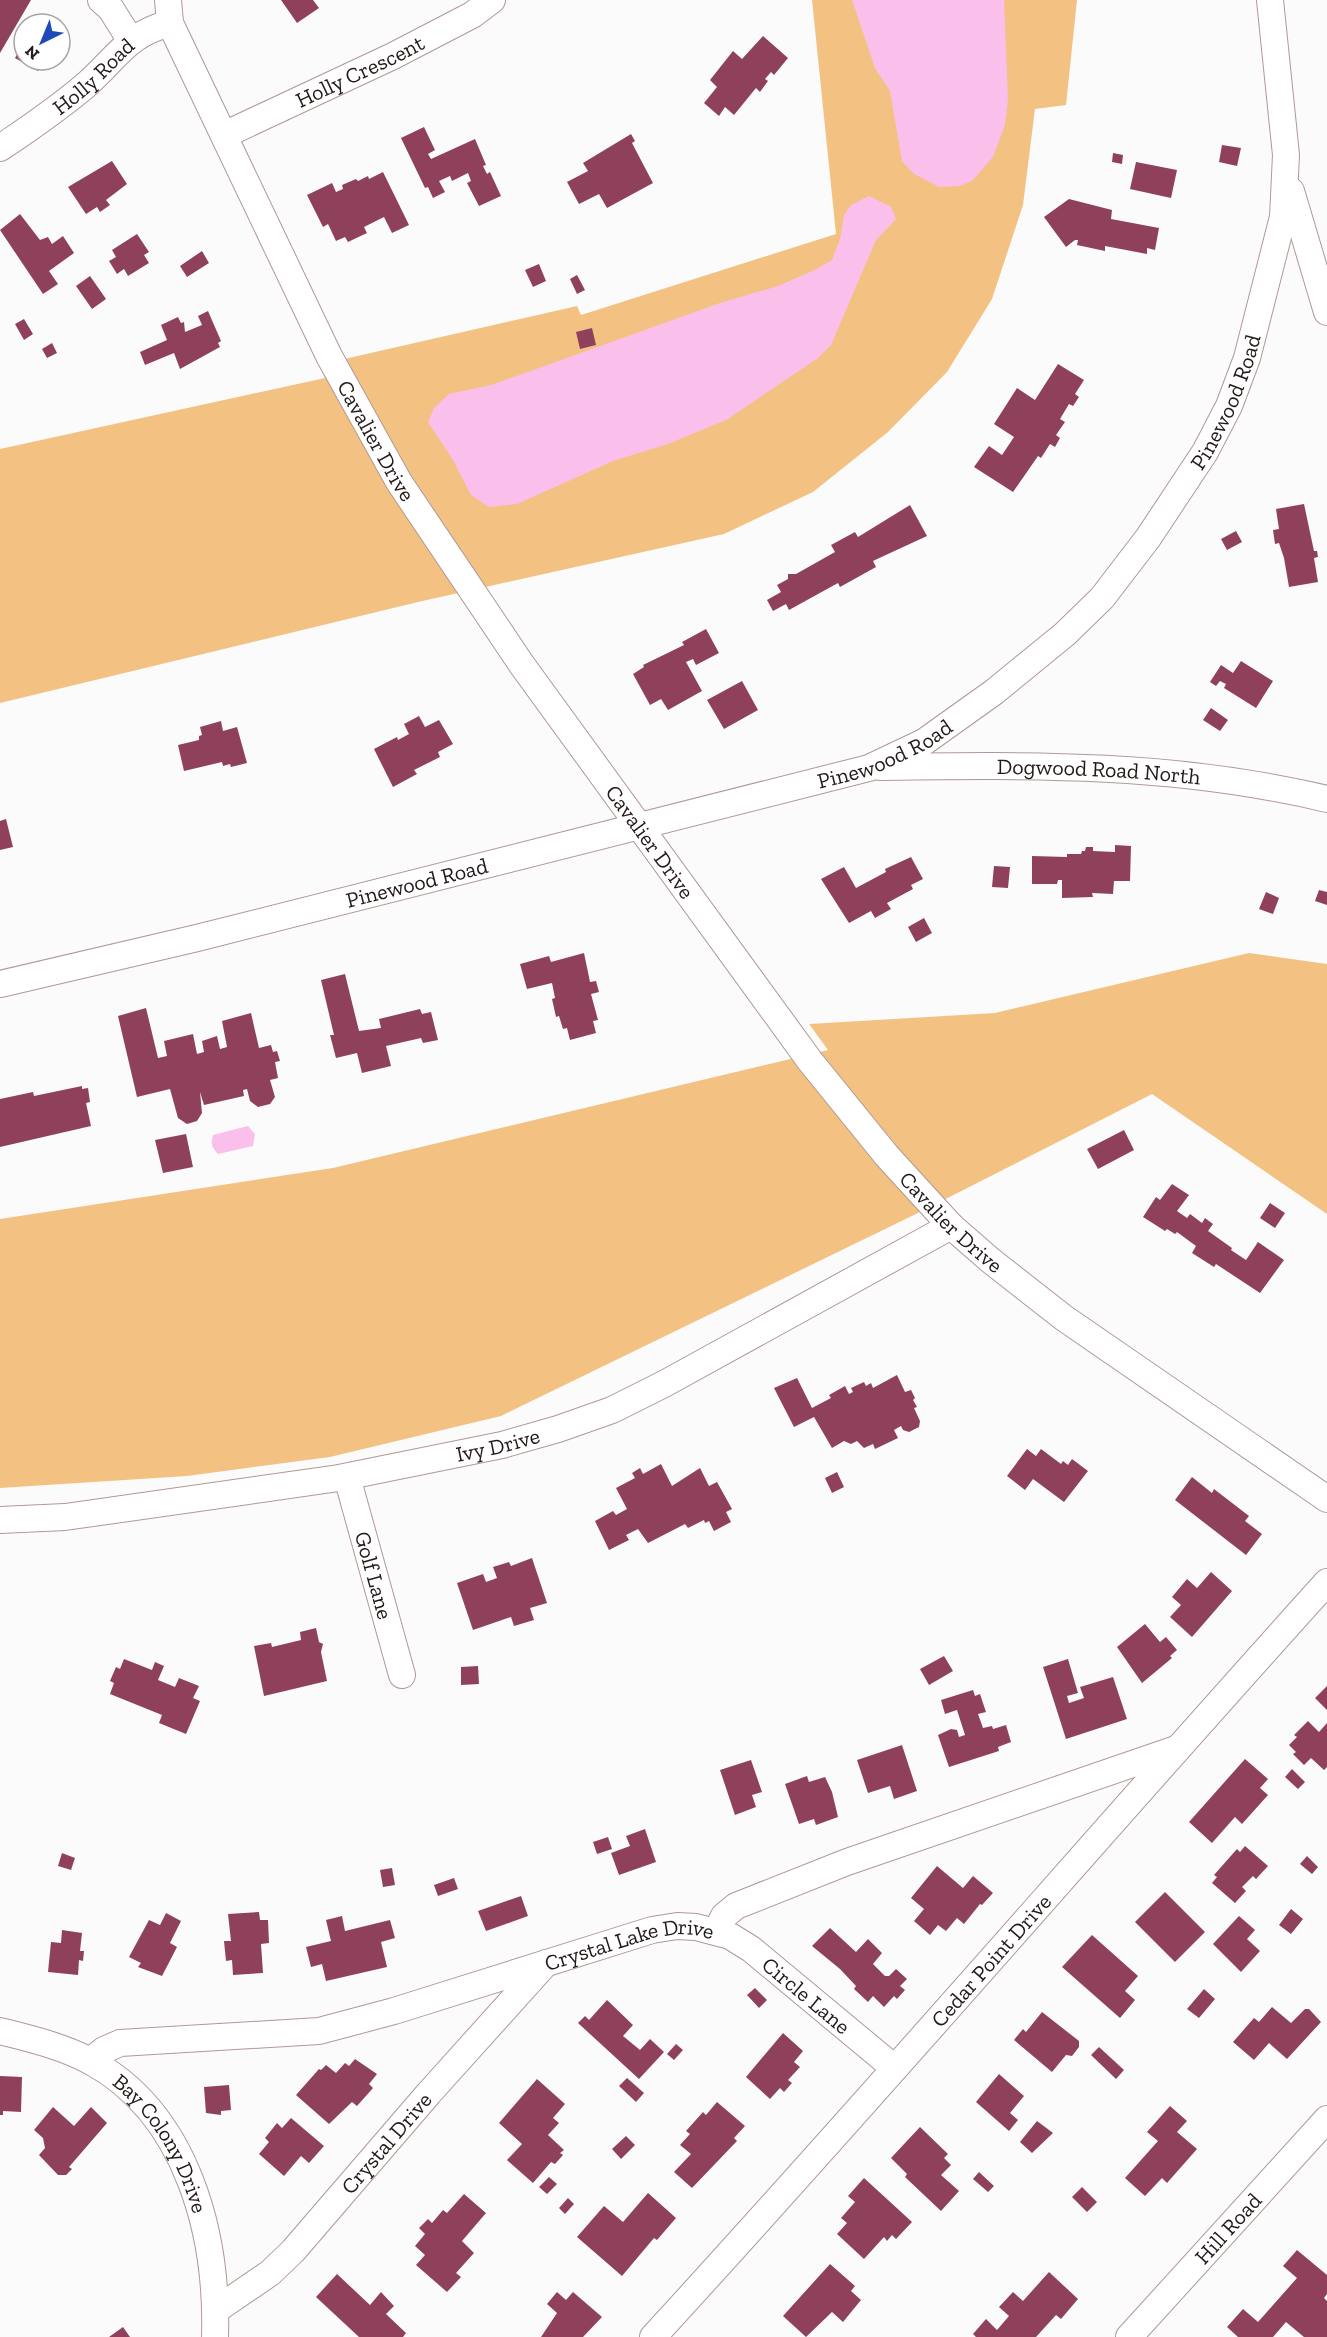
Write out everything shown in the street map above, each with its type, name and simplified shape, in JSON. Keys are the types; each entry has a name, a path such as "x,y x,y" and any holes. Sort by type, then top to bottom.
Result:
{"street":[{"path":"101,0 111,9 131,41"},
{"name":"Holly Crescent","path":"224,135 393,56 472,15 492,0"},
{"name":"Pinewood Road","path":"0,984 197,938 639,824 869,768 924,742 1003,685 1065,634 1102,598 1148,538 1205,452 1229,406 1244,368 1284,217 1286,173 1270,0"},
{"name":"Holly Road","path":"6,135 88,83 131,41 169,11"},
{"name":"Cavalier Drive","path":"169,11 224,135 329,356 399,482 522,665 810,1061 887,1156 951,1226 1064,1318 1327,1499"},
{"path":"1286,173 1327,312"},
{"name":"Dogwood Road North","path":"869,768 1037,765 1128,768 1207,776 1327,799"},
{"name":"Ivy Drive","path":"0,1520 65,1517 347,1477 502,1445 558,1430 612,1410 664,1384 951,1226"},
{"name":"Golf Lane","path":"347,1477 402,1675"},
{"name":"Cedar Point Drive","path":"653,2337 748,2234 893,2067 946,2012 1073,1865 1327,1582"},
{"name":"Crystal Lake Drive","path":"90,2061 104,2050 120,2043 319,2031 394,2011 652,1930 677,1926 716,1931 724,1916 736,1906 847,1862 1179,1748"},
{"name":"Circle Lane","path":"716,1931 751,1949 893,2067"},
{"name":"Crystal Drive","path":"216,2310 270,2273 293,2251 429,2093 546,1963"},
{"name":"Bay Colony Drive","path":"0,2031 55,2045 90,2061 130,2091 145,2105 162,2127 184,2166 208,2236 215,2276 215,2337"},
{"name":"Hill Road","path":"1129,2337 1327,2119"}],"shaded area":[{"path":"812,0 1077,0 1066,105 1035,109 1023,205 992,299 947,372 888,432 813,492 724,534 418,602 0,703 0,449 325,378 319,365 353,357 577,306 581,315 836,234"},
{"path":"852,0 1004,0 1008,99 1005,125 993,157 972,181 960,186 939,187 914,174 902,161 890,91 875,68"},
{"path":"869,196 891,207 896,219 876,240 831,345 818,358 726,420 668,444 613,461 517,504 489,507 471,495 453,460 428,422 434,408 449,394 491,385 720,303 778,286 817,269 832,260 840,239 844,215 851,205"},
{"path":"1249,953 1327,964 1327,1214 1152,1094 920,1212 501,1416 330,1457 187,1476 0,1488 0,1219 333,1168 828,1050 809,1024 995,1013"},
{"path":"248,1126 255,1134 253,1146 218,1154 214,1149 213,1135"}],"building":[{"path":"0,0 31,0 24,12 12,12 12,32 0,53"},
{"path":"281,0 313,0 319,8 297,23"},
{"path":"763,36 788,58 774,75 771,72 765,79 768,81 760,92 756,88 734,115 725,107 719,116 704,103 717,87 710,80 733,51 742,59"},
{"path":"424,127 435,150 428,154 431,159 475,139 486,165 483,166 487,174 490,172 501,196 479,206 467,183 471,181 468,173 452,181 450,176 439,181 445,192 433,198 428,187 425,188 401,138"},
{"path":"631,134 635,141 632,143 653,183 607,208 599,194 579,204 567,182 588,171 583,163"},
{"path":"1222,145 1241,148 1237,166 1219,162"},
{"path":"1113,153 1123,155 1122,164 1112,162"},
{"path":"112,161 127,184 106,200 110,205 100,212 97,207 86,214 68,187"},
{"path":"1136,162 1177,170 1171,198 1130,189"},
{"path":"383,172 409,225 392,233 384,217 364,227 367,233 348,242 345,237 336,241 328,224 323,227 307,195 332,183 336,192 343,189 342,185 356,179 358,181 368,176 369,179"},
{"path":"1069,199 1112,210 1111,219 1159,228 1155,250 1147,248 1147,254 1105,246 1105,251 1077,245 1078,240 1066,247 1044,217"},
{"path":"20,214 40,240 48,237 52,244 63,236 74,253 49,271 58,284 43,294 0,230"},
{"path":"137,234 149,252 144,255 149,263 128,276 124,269 117,274 109,261 116,257 112,250"},
{"path":"202,251 209,263 187,277 180,266"},
{"path":"539,264 546,281 533,287 525,270"},
{"path":"577,275 585,290 577,294 570,279"},
{"path":"90,276 106,299 92,309 76,286"},
{"path":"208,311 221,341 218,343 220,347 180,369 174,353 145,365 140,352 167,340 161,325 178,317 181,323 184,322 185,332 202,325 198,316"},
{"path":"24,319 33,334 24,340 15,324"},
{"path":"592,328 596,345 580,349 576,332"},
{"path":"52,343 57,353 47,358 42,349"},
{"path":"1058,364 1084,380 1075,394 1079,397 1073,406 1069,404 1060,419 1065,422 1056,435 1060,438 1055,447 1050,444 1041,458 1038,456 1013,492 974,467 989,446 1002,455 1014,437 994,424 1017,388 1035,400"},
{"path":"1304,504 1314,551 1317,551 1318,557 1314,558 1318,582 1289,587 1284,558 1279,543 1275,544 1273,530 1279,529 1276,509"},
{"path":"910,505 927,536 873,561 876,567 840,587 838,583 789,610 786,604 773,611 767,600 781,592 777,585 788,579 788,574 796,574 835,552 831,545 855,532 858,537"},
{"path":"1236,531 1242,542 1227,550 1221,539"},
{"path":"706,629 719,653 696,665 693,659 686,662 702,691 668,710 661,699 650,705 633,674 644,667 643,665 684,645 682,642"},
{"path":"1241,661 1273,681 1256,708 1224,688 1226,684 1220,681 1216,686 1210,682 1221,665 1233,673"},
{"path":"742,681 758,710 724,729 707,700"},
{"path":"1211,708 1228,720 1220,731 1203,720"},
{"path":"419,716 425,727 439,720 453,744 438,752 440,757 414,770 417,774 393,787 374,749 397,737 398,740 409,734 404,724"},
{"path":"221,721 223,731 237,727 247,763 231,767 230,764 223,766 222,762 184,771 178,745 199,740 199,736 202,735 200,727"},
{"path":"6,819 13,847 0,850 0,821"},
{"path":"1115,845 1131,846 1130,881 1114,881 1113,894 1092,893 1093,897 1062,898 1062,880 1058,880 1057,884 1032,884 1032,856 1067,857 1067,854 1081,854 1086,847 1093,847 1093,851 1115,852"},
{"path":"911,857 923,879 911,885 913,889 887,903 891,909 875,918 871,911 849,923 821,879 844,867 856,888 886,872 885,869"},
{"path":"994,866 1010,867 1008,888 992,887"},
{"path":"1319,890 1327,892 1327,905 1315,901"},
{"path":"1266,892 1279,898 1273,914 1259,909"},
{"path":"924,918 932,933 916,942 908,927"},
{"path":"584,953 590,982 596,981 599,992 591,994 598,1020 593,1021 596,1033 570,1040 567,1028 563,1029 559,1016 556,1017 552,999 555,998 552,983 527,989 520,964 549,956 551,962"},
{"path":"345,974 359,1031 381,1028 379,1019 420,1009 422,1014 431,1012 438,1040 423,1043 421,1038 386,1046 391,1066 362,1073 357,1053 336,1058 330,1035 334,1035 321,980"},
{"path":"146,1008 158,1058 167,1056 164,1041 193,1034 197,1054 204,1052 202,1041 217,1036 220,1049 227,1047 222,1021 251,1013 259,1048 271,1045 273,1052 277,1051 280,1061 275,1062 278,1078 270,1080 275,1097 270,1104 258,1107 250,1101 247,1089 243,1090 244,1096 204,1105 200,1092 202,1113 197,1121 187,1124 178,1118 170,1089 137,1097 118,1016"},
{"path":"82,1086 82,1089 88,1088 90,1102 86,1103 91,1126 0,1147 0,1099 33,1092 34,1096"},
{"path":"1124,1130 1134,1150 1098,1169 1087,1149"},
{"path":"186,1134 193,1167 163,1173 155,1140"},
{"path":"1172,1184 1189,1195 1177,1211 1187,1218 1190,1214 1202,1223 1205,1218 1213,1224 1208,1231 1232,1248 1231,1250 1246,1260 1258,1242 1284,1260 1260,1293 1216,1264 1214,1267 1192,1253 1196,1246 1177,1232 1175,1234 1167,1229 1165,1231 1143,1217 1156,1197 1160,1200"},
{"path":"1270,1203 1285,1213 1275,1228 1260,1218"},
{"path":"897,1375 905,1392 911,1390 915,1398 913,1400 917,1407 914,1408 920,1421 919,1427 909,1432 903,1430 901,1426 894,1430 898,1438 875,1449 873,1444 864,1448 857,1441 851,1444 844,1441 832,1448 814,1417 794,1427 774,1388 797,1378 812,1408 831,1398 829,1395 845,1386 849,1394 853,1392 851,1388 864,1382 866,1386 871,1383 873,1388"},
{"path":"1027,1449 1036,1456 1041,1449 1061,1464 1063,1461 1068,1465 1072,1459 1088,1471 1064,1502 1033,1479 1025,1490 1007,1476"},
{"path":"661,1464 672,1486 700,1468 709,1486 717,1482 732,1509 726,1512 731,1522 714,1531 709,1521 705,1523 704,1520 688,1528 685,1524 648,1543 638,1529 626,1535 629,1540 609,1550 595,1521 613,1511 616,1515 627,1509 616,1488 635,1478 632,1473 640,1468 643,1474"},
{"path":"837,1472 844,1487 832,1493 825,1478"},
{"path":"1192,1477 1212,1493 1214,1489 1249,1516 1245,1521 1262,1534 1246,1555 1175,1500"},
{"path":"532,1558 547,1603 530,1608 534,1620 514,1626 511,1617 473,1630 457,1583 483,1574 486,1582 497,1578 493,1567 509,1562 511,1566"},
{"path":"1211,1572 1232,1591 1192,1637 1170,1617 1181,1605 1172,1597 1187,1579 1197,1588"},
{"path":"1145,1624 1160,1642 1166,1637 1177,1650 1170,1656 1172,1658 1142,1683 1117,1647"},
{"path":"316,1628 319,1642 323,1644 321,1652 327,1681 264,1696 254,1646 271,1643 272,1647 301,1640 300,1632"},
{"path":"944,1656 953,1671 929,1685 920,1669"},
{"path":"124,1659 152,1670 155,1662 164,1666 158,1680 175,1687 179,1678 199,1686 193,1698 200,1701 186,1734 159,1723 162,1715 110,1694 114,1683 110,1681 116,1667 120,1669"},
{"path":"1068,1659 1078,1693 1067,1696 1069,1703 1084,1698 1080,1687 1113,1677 1127,1719 1066,1739 1043,1667"},
{"path":"478,1666 479,1684 461,1685 461,1667"},
{"path":"1327,1686 1327,1710 1315,1698"},
{"path":"973,1690 975,1696 980,1694 986,1712 978,1714 983,1728 992,1726 993,1729 1006,1725 1011,1742 998,1747 999,1751 949,1767 938,1735 951,1729 957,1730 959,1737 965,1735 957,1710 945,1714 941,1700"},
{"path":"1308,1721 1319,1732 1327,1723 1327,1767 1324,1770 1311,1758 1304,1765 1293,1754 1296,1752 1289,1745 1297,1737 1294,1735"},
{"path":"902,1745 917,1791 894,1799 890,1786 868,1793 857,1760"},
{"path":"1245,1759 1268,1779 1260,1788 1268,1795 1242,1824 1235,1817 1212,1843 1189,1822"},
{"path":"751,1760 762,1792 752,1795 756,1807 735,1815 720,1770"},
{"path":"1292,1769 1305,1782 1298,1789 1285,1777"},
{"path":"807,1776 809,1782 825,1777 832,1792 838,1817 816,1825 814,1819 799,1824 785,1784"},
{"path":"645,1829 656,1862 619,1875 611,1853 630,1846 626,1836"},
{"path":"608,1837 612,1849 597,1854 593,1842"},
{"path":"1245,1846 1268,1866 1256,1879 1253,1876 1242,1887 1246,1891 1235,1903 1212,1883 1217,1877 1214,1875 1237,1849 1240,1852"},
{"path":"62,1853 75,1858 71,1870 58,1866"},
{"path":"1307,1856 1318,1867 1312,1874 1300,1864"},
{"path":"937,1866 963,1888 973,1876 993,1893 982,1905 980,1904 964,1924 957,1918 946,1931 938,1925 930,1935 914,1921 924,1909 911,1898"},
{"path":"392,1868 395,1885 383,1887 380,1870"},
{"path":"454,1878 458,1889 438,1896 434,1885"},
{"path":"1165,1892 1205,1932 1175,1962 1135,1922"},
{"path":"521,1896 528,1916 486,1931 478,1911"},
{"path":"1291,1909 1303,1919 1291,1934 1279,1925"},
{"path":"259,1912 260,1920 268,1920 269,1943 261,1944 263,1973 233,1975 232,1960 226,1961 224,1941 231,1941 228,1914"},
{"path":"166,1913 181,1921 170,1943 177,1947 162,1976 138,1967 141,1963 129,1957 149,1920 160,1925"},
{"path":"342,1916 345,1931 390,1920 395,1938 381,1942 387,1967 326,1981 322,1964 311,1967 306,1947 331,1941 326,1920"},
{"path":"1239,1916 1255,1930 1247,1939 1260,1951 1241,1972 1213,1944"},
{"path":"830,1928 856,1952 868,1939 882,1953 873,1964 885,1976 889,1976 896,1969 907,1979 900,1986 905,1990 897,1999 894,1996 884,2007 873,1996 868,2002 854,1989 856,1986 840,1969 812,1946"},
{"path":"62,1930 82,1933 80,1951 84,1951 83,1961 79,1960 78,1975 48,1972 51,1942 61,1943"},
{"path":"1092,1935 1138,1976 1125,1991 1135,2000 1120,2018 1062,1967"},
{"path":"755,1988 767,2000 759,2008 747,1995"},
{"path":"1204,1989 1215,1999 1199,2018 1187,2009"},
{"path":"607,2000 633,2025 623,2036 640,2050 650,2039 664,2052 639,2079 578,2023 585,2016 589,2020"},
{"path":"1272,2007 1291,2023 1305,2009 1309,2009 1321,2022 1287,2059 1269,2043 1254,2060 1233,2042 1254,2018 1259,2022"},
{"path":"1042,2012 1079,2041 1079,2047 1072,2056 1066,2055 1052,2072 1014,2040 1023,2029 1026,2032"},
{"path":"783,2033 803,2051 794,2062 800,2067 788,2080 792,2083 784,2092 780,2088 770,2099 746,2077"},
{"path":"676,2044 683,2050 674,2060 667,2054"},
{"path":"1099,2047 1124,2070 1116,2079 1091,2055"},
{"path":"355,2059 377,2074 369,2084 373,2088 357,2106 352,2102 329,2124 296,2095 319,2069 321,2070 326,2065 336,2073 345,2063 349,2066"},
{"path":"999,2074 1024,2096 1010,2113 1018,2120 1009,2131 976,2102"},
{"path":"0,2076 22,2077 21,2112 3,2111 3,2115 0,2115"},
{"path":"627,2078 644,2093 636,2102 619,2086"},
{"path":"537,2079 565,2104 553,2118 559,2123 548,2135 564,2150 560,2153 563,2155 555,2164 551,2162 533,2183 507,2160 522,2144 499,2123"},
{"path":"229,2085 231,2110 221,2111 221,2115 206,2113 204,2087"},
{"path":"717,2102 745,2126 734,2138 737,2141 692,2188 674,2172 691,2154 680,2145 690,2134 686,2131 703,2112 706,2115"},
{"path":"1170,2106 1187,2121 1177,2132 1197,2149 1167,2183 1162,2178 1145,2196 1125,2178 1158,2141 1147,2132"},
{"path":"53,2107 74,2126 91,2107 107,2123 69,2167 72,2169 66,2175 58,2175 39,2155 45,2148 43,2138 34,2130"},
{"path":"291,2118 324,2146 309,2163 301,2156 284,2176 259,2154 269,2142 265,2138 277,2123 282,2128"},
{"path":"1037,2121 1053,2133 1032,2153 1020,2142"},
{"path":"920,2127 948,2154 944,2158 951,2165 941,2175 959,2191 941,2211 905,2177 907,2174 891,2158"},
{"path":"626,2136 635,2145 621,2159 612,2149"},
{"path":"979,2172 994,2186 988,2192 973,2179"},
{"path":"549,2177 557,2184 547,2194 539,2187"},
{"path":"864,2178 912,2222 896,2239 892,2235 887,2241 884,2237 864,2259 837,2234 847,2223 841,2218 855,2202 848,2196"},
{"path":"1082,2187 1097,2202 1087,2212 1072,2197"},
{"path":"648,2193 676,2218 657,2240 654,2238 622,2276 577,2237 604,2206 623,2222"},
{"path":"464,2194 486,2213 462,2241 474,2253 456,2273 461,2277 447,2292 416,2265 425,2255 415,2246 425,2234 419,2228 428,2219 432,2223 443,2210 447,2213"},
{"path":"568,2198 574,2204 565,2214 559,2208"},
{"path":"1297,2250 1327,2275 1327,2294 1324,2298 1327,2301 1327,2337 1304,2337 1286,2322 1273,2337 1238,2337 1227,2327 1243,2309 1258,2322 1297,2278 1283,2266"},
{"path":"830,2264 855,2286 851,2291 861,2300 843,2322 832,2312 806,2337 783,2316"},
{"path":"1049,2272 1078,2299 1061,2319 1056,2315 1036,2337 976,2337 973,2334 986,2319 997,2330 1009,2316 999,2307 1013,2292 1023,2301"},
{"path":"337,2274 370,2305 381,2292 394,2306 386,2314 406,2333 403,2337 359,2337 316,2297"},
{"path":"557,2292 566,2300 573,2292 602,2317 583,2337 541,2337 557,2313 547,2304"},
{"path":"123,2327 130,2337 109,2337"}]}
